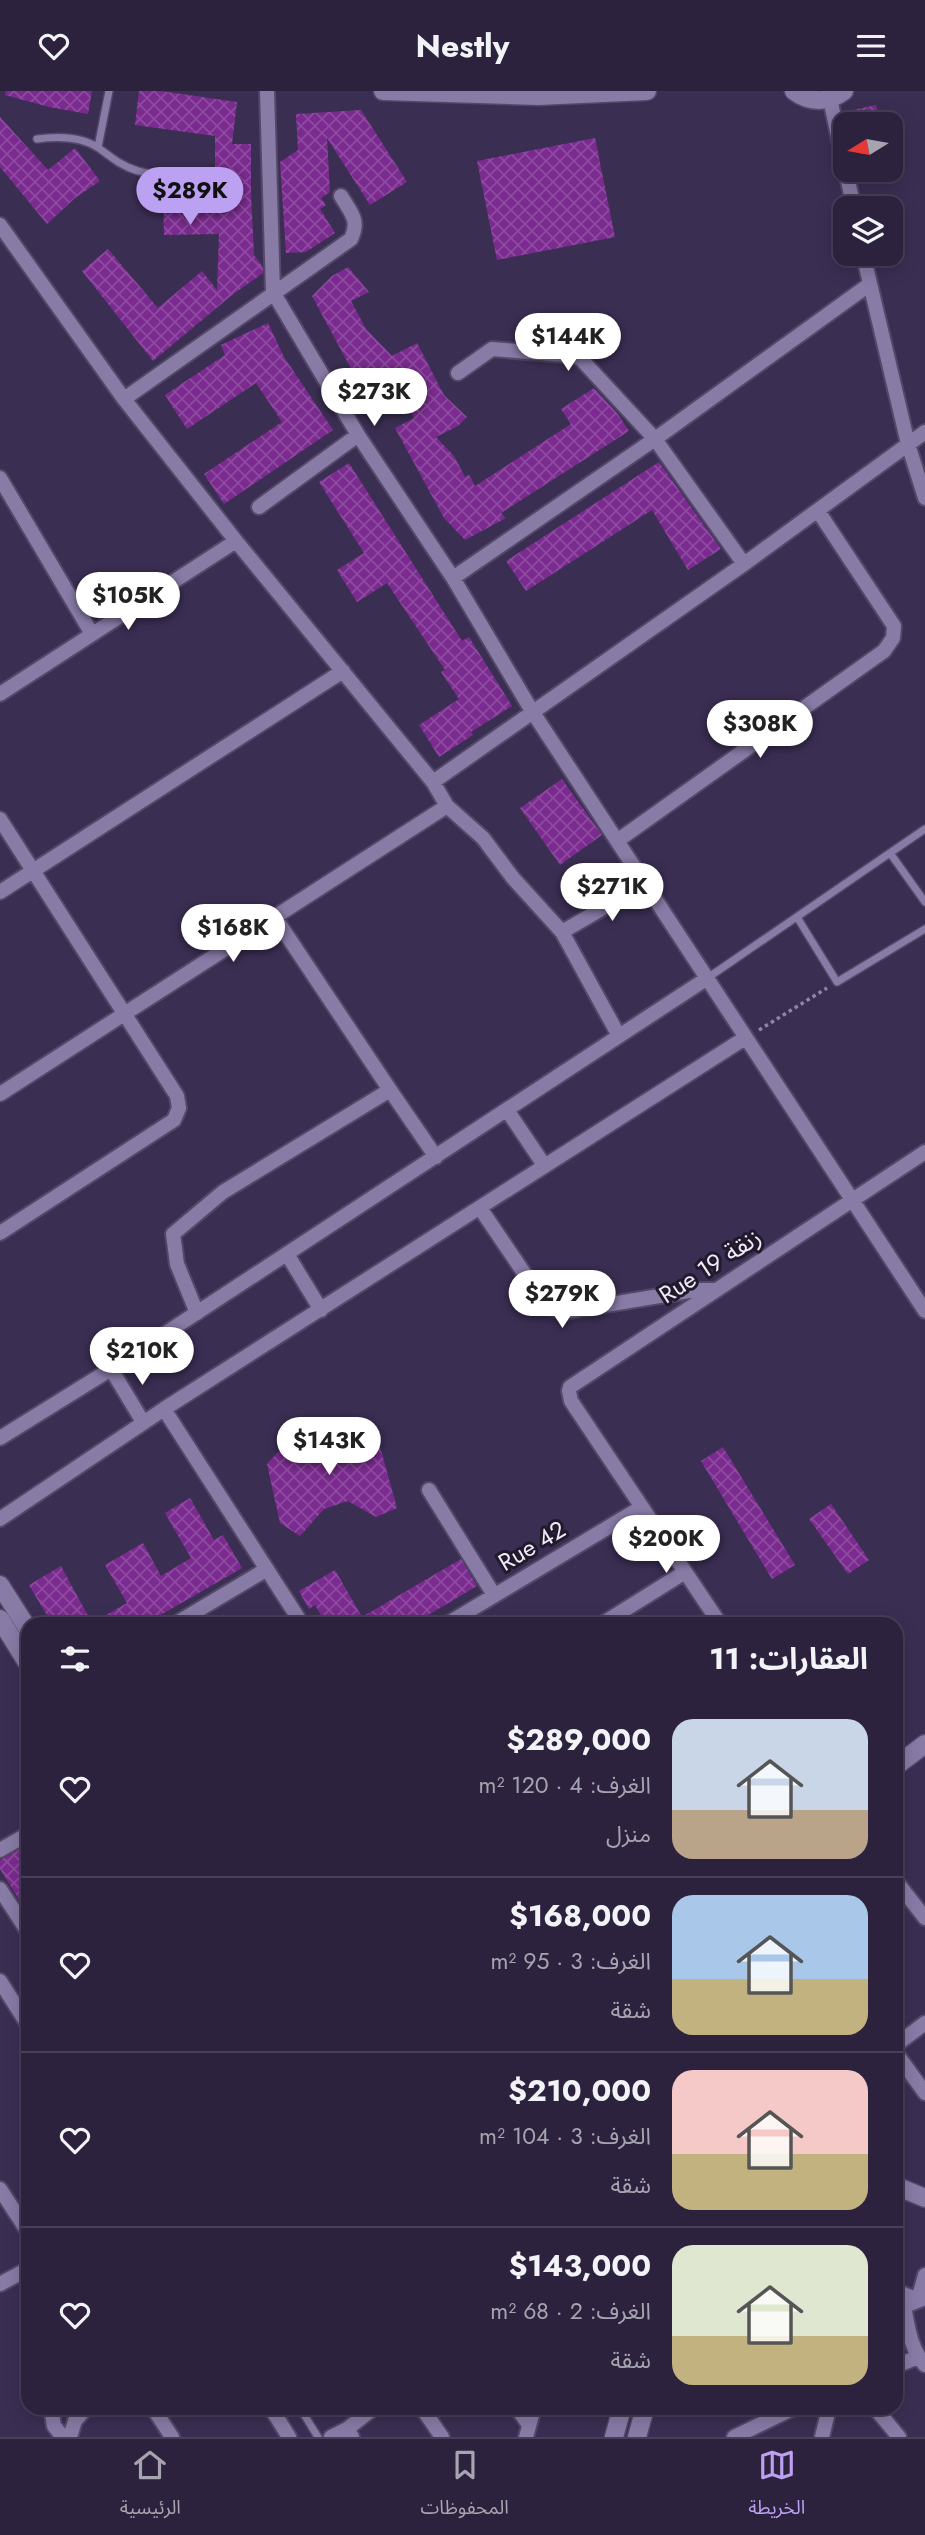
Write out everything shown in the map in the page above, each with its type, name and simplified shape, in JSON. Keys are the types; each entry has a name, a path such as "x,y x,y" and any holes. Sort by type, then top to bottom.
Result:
{"street":[{"path":"267,91 273,292 358,435 453,578 532,711 925,1311"},
{"path":"383,91 538,96 647,91"},
{"path":"794,91 807,99 818,101 837,95 852,196"},
{"path":"124,399 351,239 356,228 354,218 341,196"},
{"path":"0,226 124,399 236,541 433,782 447,806 483,838 513,878 562,932 619,1036"},
{"path":"866,266 908,444 925,498"},
{"path":"453,578 655,439 870,284"},
{"path":"458,373 492,349 575,356 586,363 655,439 744,564"},
{"path":"433,782 744,564 925,432"},
{"path":"259,507 358,435"},
{"path":"2,486 92,634"},
{"path":"617,841 884,651 893,638 894,626 818,511"},
{"path":"0,694 236,541"},
{"path":"0,892 343,671"},
{"path":"0,1094 447,806"},
{"path":"0,820 177,1097 179,1108 174,1120 0,1233"},
{"path":"562,932 644,884"},
{"path":"274,916 436,1157"},
{"path":"0,1439 706,979"},
{"path":"0,1519 143,1422 745,1038"},
{"path":"197,1313 177,1264 173,1234 223,1192 390,1090"},
{"path":"507,1110 544,1165"},
{"name":"Rue 19 زنقة","path":"642,1507 571,1401 569,1391 573,1383 925,1152"},
{"path":"480,1208 543,1301 556,1311 564,1312 695,1290 714,1290"},
{"path":"287,1254 321,1310"},
{"path":"111,1369 143,1422"},
{"path":"164,1409 298,1617"},
{"path":"429,1490 494,1595"},
{"path":"642,1507 715,1617"},
{"name":"Rue 42","path":"458,1617 642,1507"},
{"path":"198,1617 267,1569"},
{"path":"613,1617 685,1572"},
{"path":"0,1585 21,1618"},
{"path":"0,1619 21,1653"},
{"path":"903,1761 925,1744"},
{"path":"0,1850 21,1838"},
{"path":"0,1889 21,1921"},
{"path":"903,1889 924,1914"},
{"path":"0,1981 21,2014"},
{"path":"903,2040 925,2023"},
{"path":"903,2063 925,2093"},
{"path":"0,2189 21,2221"},
{"path":"903,2189 925,2198"},
{"path":"0,2284 21,2273"},
{"path":"922,2299 925,2275"},
{"path":"903,2293 922,2299"},
{"path":"903,2306 922,2299"},
{"path":"903,2317 911,2342 922,2361 903,2365"},
{"path":"52,2415 54,2426 63,2437"},
{"path":"70,2437 75,2421 80,2415"},
{"path":"158,2415 172,2437"},
{"path":"275,2415 289,2437"},
{"path":"331,2437 350,2433 367,2415"},
{"path":"427,2415 442,2437"},
{"path":"614,2437 620,2415"},
{"path":"637,2437 643,2415"},
{"path":"734,2437 780,2415"},
{"path":"822,2437 827,2415"},
{"path":"881,2415 899,2437"}],"lane":[{"path":"98,147 109,91"},
{"path":"37,139 74,138 87,141 116,161 138,171 162,174 192,172"},
{"path":"706,979 925,829"},
{"path":"890,853 925,902"},
{"path":"797,917 837,982 925,929"},
{"path":"304,2415 318,2437"}],"path":[{"path":"745,1038 837,982"}],"building":[{"path":"6,91 92,91 88,114 5,95"},
{"path":"139,91 161,91 237,102 232,144 251,144 254,255 263,267 263,273 232,295 153,361 82,271 108,249 158,308 202,271 217,290 219,234 164,235 163,199 215,198 215,136 135,125"},
{"path":"876,105 877,112 853,112"},
{"path":"361,110 407,182 370,205 327,138 330,192 321,198 326,205 320,209 335,233 306,252 286,253 280,162 298,150 296,114"},
{"path":"0,117 48,170 75,148 100,181 75,198 47,224 0,167"},
{"path":"595,138 615,237 497,260 477,161"},
{"path":"348,267 369,292 351,301 366,329 392,356 417,343 444,395 467,417 458,426 436,437 454,456 465,477 469,475 475,486 571,424 561,409 594,388 629,431 501,513 506,518 465,540 444,518 395,428 414,418 397,387 369,402 312,296 332,276"},
{"path":"268,323 284,357 333,430 224,504 204,474 282,422 256,383 187,429 165,395 225,355 221,345"},
{"path":"659,462 721,549 688,570 652,510 526,591 506,561"},
{"path":"349,463 462,641 469,637 512,706 471,732 473,735 439,757 419,725 459,699 441,672 445,670 387,583 357,602 337,570 364,553 319,482"},
{"path":"562,779 602,835 560,865 520,808"},
{"path":"376,1432 397,1508 376,1517 348,1501 324,1509 300,1536 280,1523 267,1464 294,1435"},
{"path":"723,1447 795,1565 772,1579 701,1461"},
{"path":"190,1498 214,1540 223,1535 242,1568 157,1617 102,1617 127,1603 105,1565 143,1543 161,1576 191,1558 165,1513"},
{"path":"831,1504 869,1560 848,1574 809,1519"},
{"path":"461,1559 477,1586 425,1617 362,1617"},
{"path":"61,1566 89,1617 48,1617 29,1585"},
{"path":"335,1570 362,1617 322,1617 315,1605 309,1609 299,1591"},
{"path":"21,1849 21,1903 0,1869 0,1860"}]}
